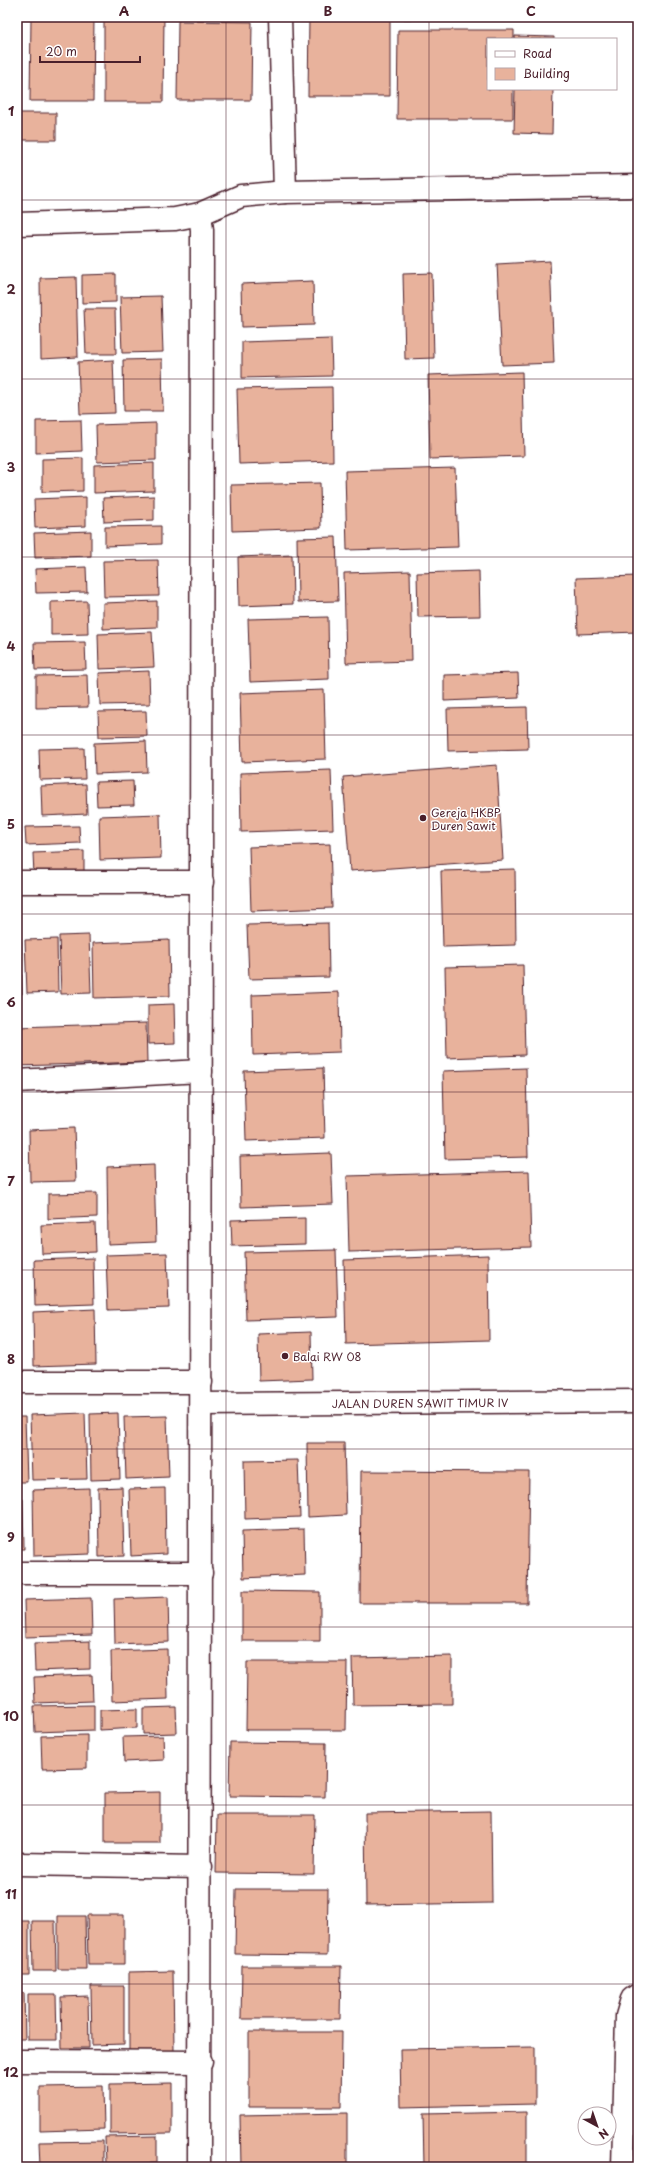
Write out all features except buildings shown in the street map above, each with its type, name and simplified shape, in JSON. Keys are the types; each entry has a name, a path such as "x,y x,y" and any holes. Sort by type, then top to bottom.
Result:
{"street":[{"path":"280,17 285,192"},
{"path":"17,224 175,220 200,214 241,196 285,192 638,186"},
{"path":"199,2167 201,2062 202,882 202,230 200,214"},
{"path":"17,882 202,882"},
{"path":"17,1081 201,1071"},
{"path":"17,1382 201,1382"},
{"name":"JALAN DUREN SAWIT TIMUR IV","path":"201,1404 638,1401"},
{"path":"17,1573 201,1574"},
{"path":"17,1864 201,1867"},
{"path":"623,2167 627,2016 632,1999 638,1995"},
{"path":"17,2061 201,2062"}],"place":[{"name":"Gereja HKBP Duren Sawit","path":"423,818"},
{"name":"Balai RW 08","path":"285,1356"}]}
